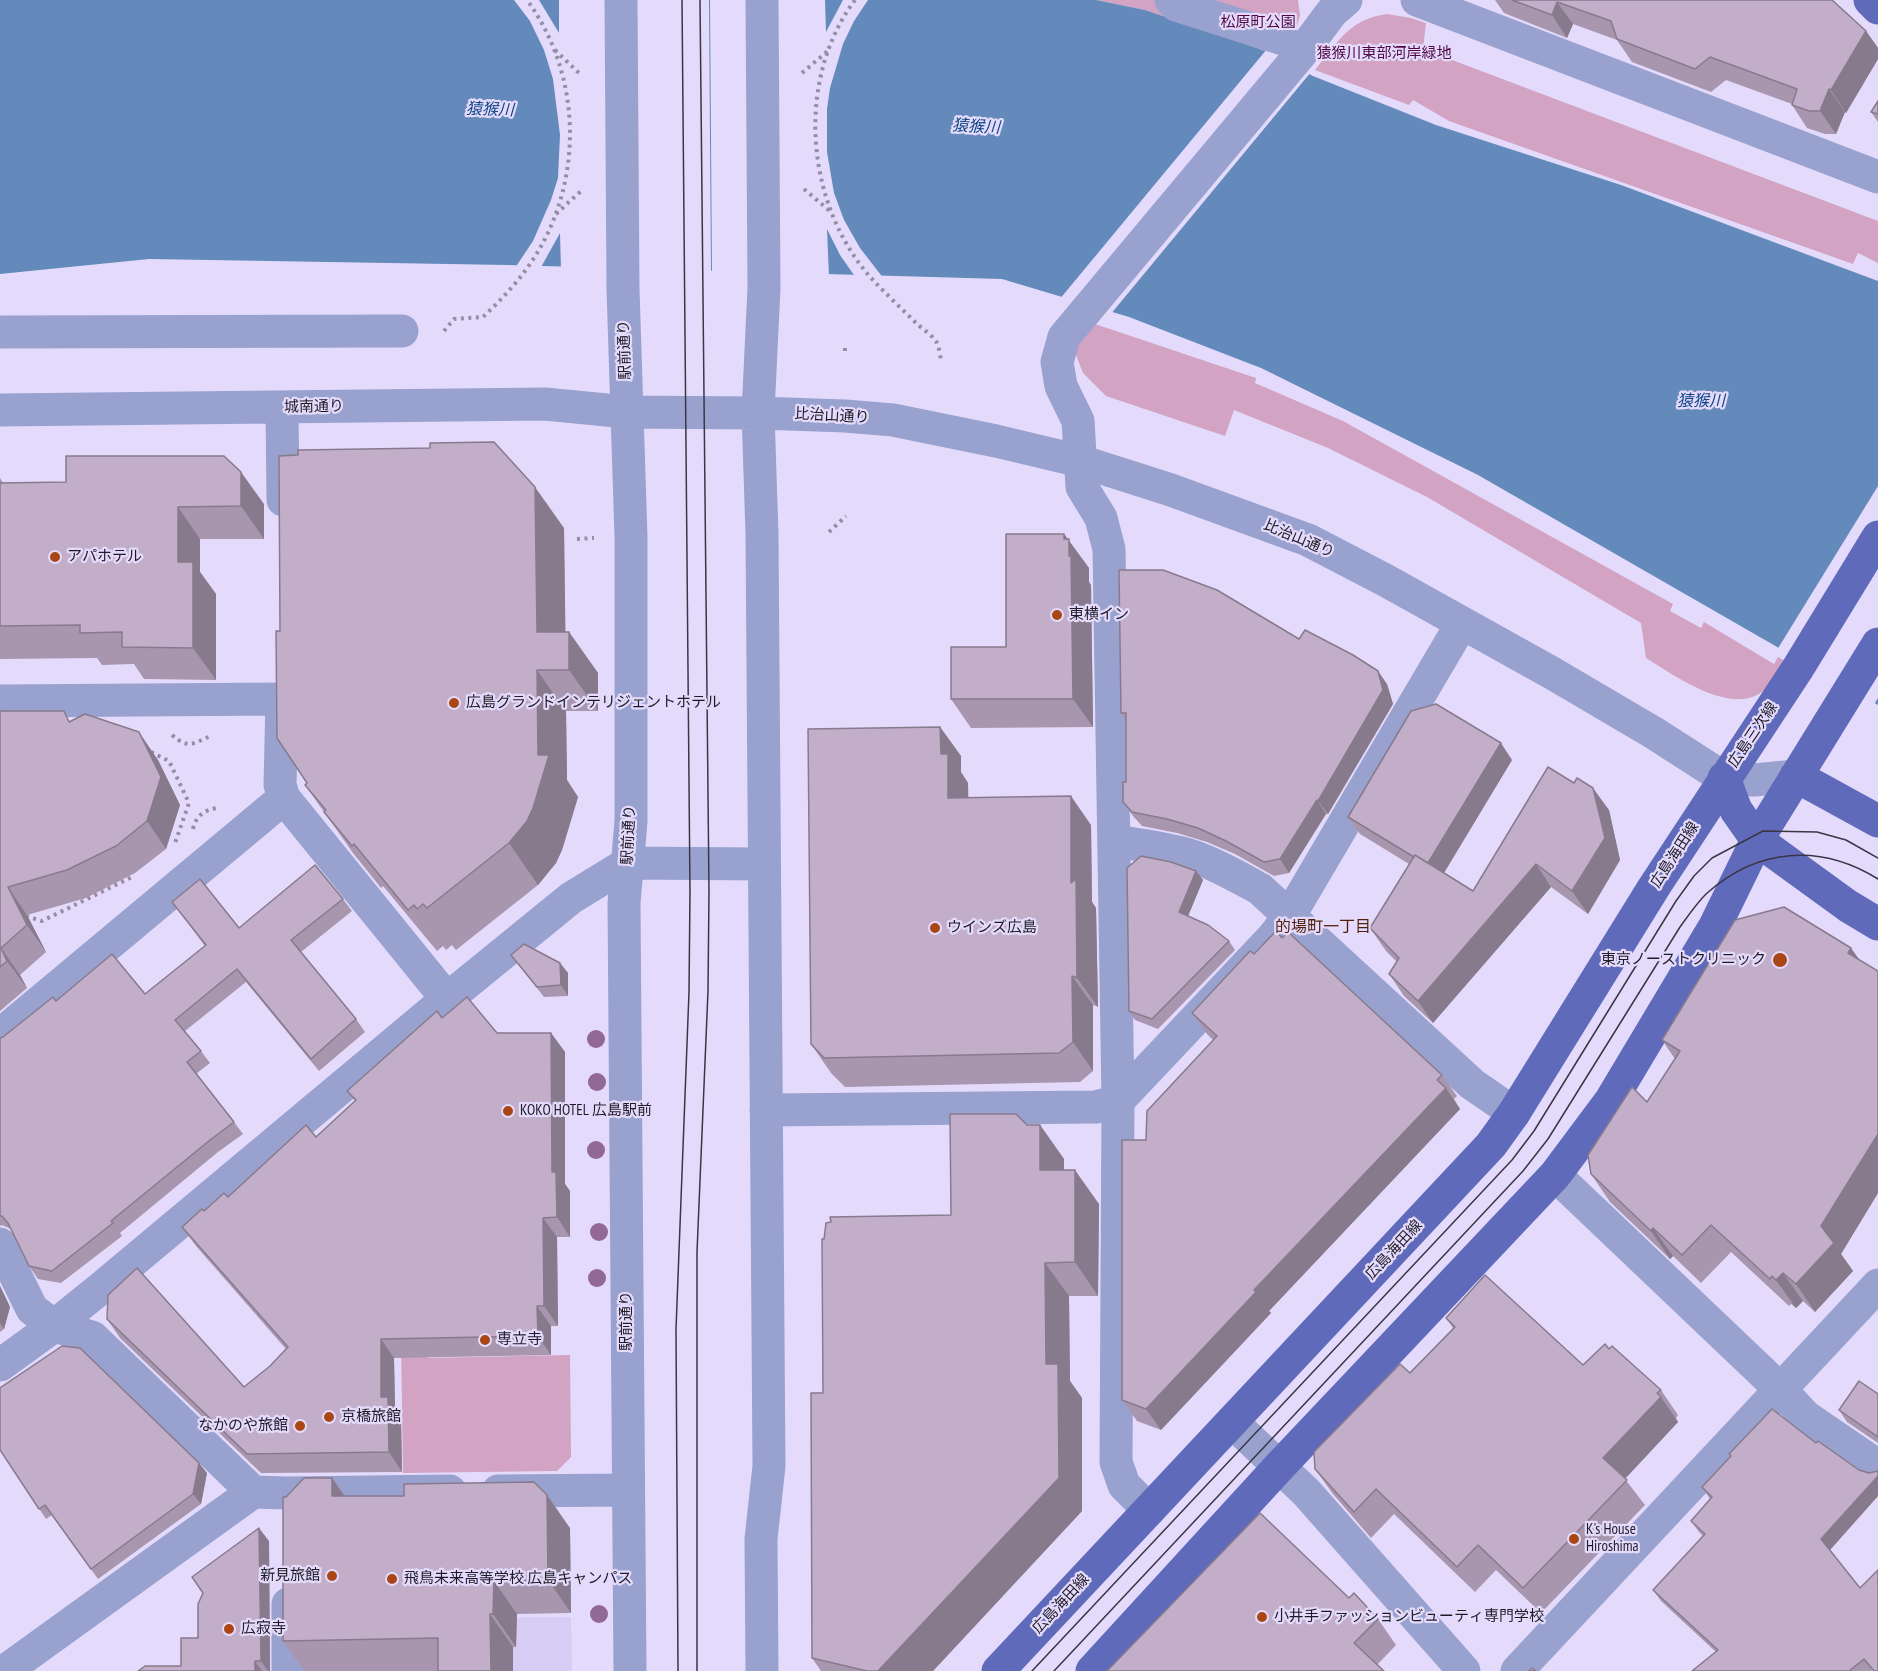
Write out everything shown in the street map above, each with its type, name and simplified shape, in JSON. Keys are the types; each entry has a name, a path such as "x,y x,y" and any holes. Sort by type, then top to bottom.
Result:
{"main road":[{"path":"1870,0 1878,8"},
{"name":"広島三次線","path":"1878,537 1798,668 1724,778 1736,810 1757,840 1848,906 1878,924"},
{"path":"1092,1671 1280,1467 1555,1176 1611,1100 1715,926 1757,840 1878,644"},
{"path":"1796,776 1878,821"},
{"name":"広島海田線","path":"998,1671 1491,1145 1514,1113 1724,778"}],"street":[{"name":"駅前通り","path":"621,0 624,310 631,537 631,821 624,903 630,1671"},
{"path":"762,0 764,310 758,412 762,546 769,1466 761,1539 762,1671"},
{"path":"1171,0 1176,5 1291,48"},
{"path":"1149,1510 1124,1485 1116,1462 1118,1101 1109,549 1101,518 1082,488 1078,421 1061,386 1057,362 1064,337 1291,48 1346,0"},
{"path":"1417,0 1878,177"},
{"path":"0,332 402,331"},
{"name":"城南通り","path":"0,410 545,404 627,412 758,412"},
{"path":"282,408 283,531"},
{"name":"比治山通り","path":"758,412 893,420 1080,461 1171,490 1308,540 1462,623 1654,733 1724,778 1754,780 1796,776"},
{"path":"766,1110 1096,1107 1118,1101 1274,936 1290,915 1462,623"},
{"path":"0,701 282,687 280,785 284,798 447,999"},
{"path":"0,1035 284,798"},
{"path":"1114,841 1193,856 1260,889 1472,1084 1514,1113"},
{"path":"0,1365 54,1326 571,898 628,863 763,864"},
{"path":"1555,1176 1781,1390 1805,1416 1878,1466"},
{"path":"0,1244 32,1308 54,1326 92,1337 253,1492 287,1505 628,1490"},
{"path":"1517,1671 1878,1285"},
{"path":"1232,1422 1306,1492 1464,1671"},
{"path":"6,1671 253,1492"},
{"path":"288,1576 288,1671"}],"path":[{"path":"444,331 454,319 483,317 521,277 535,257 564,190 571,144 568,98 555,49 527,0"},
{"path":"855,0 839,28 822,73 815,119 819,167 832,213 842,234 866,271 904,312 937,342 941,360"},
{"path":"555,49 580,75"},
{"path":"802,73 830,50"},
{"path":"804,189 832,213"},
{"path":"555,215 581,191"},
{"path":"845,348 845,355"},
{"path":"829,532 846,516"},
{"path":"577,539 594,538"},
{"path":"169,732 186,744 194,744 217,735"},
{"path":"143,749 169,761 189,803 169,859 185,879"},
{"path":"192,835 198,817 210,809 224,806"},
{"path":"21,915 42,921 137,874"}],"shaded area":[{"path":"571,1617 572,1671 455,1671 455,1618"}],"green space":[{"name":"松原町公園","path":"1096,0 1298,0 1300,15 1294,37 1271,44 1265,51 1145,10"},
{"name":"猿猴川東部河岸緑地","path":"1387,14 1426,23 1423,49 1878,221 1878,263 1858,253 1853,264 1449,121 1413,100 1409,105 1315,70 1337,42 1353,27 1363,21"},
{"path":"1095,324 1256,378 1255,383 1343,421 1673,604 1670,611 1701,628 1704,622 1774,664 1778,657 1787,662 1763,691 1746,699 1731,699 1701,690 1646,658 1641,623 1427,497 1328,448 1234,410 1225,436 1106,396 1083,373 1074,350"},
{"path":"427,1342 428,1358 570,1355 571,1457 557,1471 403,1473 401,1343"}],"water":[{"name":"猿猴川","path":"0,0 1096,0 1145,10 1243,43 1265,51 1313,76 1436,125 1621,185 1878,281 1878,705 1478,475 1261,368 1129,317 1002,279 508,265 149,259 0,274"}],"pier":[{"path":"514,0 539,0 559,33 559,0 709,0 711,274 561,270 560,233 540,269 515,268 533,241 551,200 558,178 560,135 553,79 544,50 530,21"},
{"path":"710,0 825,0 826,32 843,0 868,0 843,44 830,88 827,109 827,152 834,193 844,220 860,248 884,279 856,278 840,255 827,229 829,277 712,274"},
{"path":"1267,49 1311,72 1110,315 1059,300"},
{"path":"1878,486 1878,698 1873,706 1777,650"}],"building":[{"path":"1512,0 1832,0 1866,31 1831,90 1829,89 1820,111 1809,111 1792,105 1797,89 1710,57 1695,69 1617,39 1611,21 1557,2 1552,15"},
{"path":"1878,101 1878,114 1871,112"},
{"path":"494,442 535,487 537,632 569,632 569,670 537,670 538,755 549,755 527,821 509,843 427,908 423,904 417,909 414,905 408,910 354,844 352,846 324,812 326,810 305,785 307,783 277,738 276,631 280,631 279,456 298,455 298,450 430,448 430,443"},
{"path":"66,456 224,456 241,472 241,506 178,507 178,562 193,562 193,648 122,647 122,632 80,633 80,625 0,626 0,483 66,482"},
{"path":"1006,534 1064,534 1064,539 1069,539 1073,699 951,699 951,647 1006,647"},
{"path":"1119,570 1163,570 1217,590 1299,639 1305,630 1378,671 1383,690 1318,801 1280,859 1264,862 1198,828 1132,812 1123,802 1123,782 1126,782 1126,713 1121,713"},
{"path":"1436,704 1501,743 1428,863 1348,817 1411,711"},
{"path":"0,711 64,711 69,722 85,714 139,732 161,777 147,821 116,846 67,870 8,887 27,925 1,948 7,961 0,967"},
{"path":"940,727 941,754 948,754 948,798 1071,796 1071,883 1076,879 1077,978 1072,976 1073,1042 1059,1053 824,1058 811,1044 808,729"},
{"path":"1548,767 1574,783 1577,778 1593,788 1605,838 1572,891 1536,864 1418,1001 1389,974 1399,958 1370,928 1415,855 1473,891"},
{"path":"1141,856 1171,862 1196,871 1179,912 1208,925 1229,941 1152,1019 1129,1011 1127,868"},
{"path":"315,865 343,899 291,940 356,1019 311,1059 237,969 175,1020 201,1051 187,1062 234,1122 52,1271 29,1266 8,1223 0,1216 0,1038 53,997 56,1001 112,954 145,994 206,945 172,902 200,879 239,928"},
{"path":"1784,907 1851,948 1848,953 1878,971 1878,1134 1821,1226 1834,1243 1796,1284 1783,1273 1776,1280 1772,1276 1770,1279 1711,1225 1682,1255 1653,1228 1651,1231 1591,1174 1588,1155 1632,1087 1647,1102 1680,1051 1662,1040 1735,920"},
{"path":"1276,931 1282,938 1288,932 1442,1075 1437,1080 1446,1088 1254,1290 1256,1292 1146,1409 1122,1400 1122,1140 1146,1140 1147,1111 1217,1036 1192,1013 1250,951 1254,954"},
{"path":"524,944 560,963 561,985 537,987 511,955"},
{"path":"467,997 497,1033 551,1033 552,1172 556,1172 557,1217 543,1218 544,1306 537,1306 538,1336 381,1339 381,1397 388,1397 389,1452 247,1454 107,1319 108,1295 137,1268 244,1387 270,1366 288,1347 182,1227 224,1193 228,1197 306,1125 316,1137 356,1100 347,1091 437,1011 442,1018"},
{"path":"950,1114 1016,1114 1027,1125 1040,1125 1040,1170 1075,1170 1075,1262 1045,1263 1046,1364 1058,1364 1059,1478 878,1671 867,1671 812,1658 811,1393 823,1393 822,1239 824,1239 826,1223 831,1222 830,1217 951,1215"},
{"path":"1485,1275 1583,1365 1605,1344 1609,1349 1612,1346 1661,1390 1657,1393 1661,1397 1603,1458 1627,1480 1523,1588 1478,1545 1457,1567 1376,1489 1354,1512 1315,1469 1314,1452 1400,1364 1410,1373 1455,1327 1446,1318"},
{"path":"62,1346 80,1348 199,1463 193,1494 91,1569 45,1505 39,1509 0,1450 0,1388"},
{"path":"1859,1381 1878,1394 1878,1437 1839,1410"},
{"path":"1772,1409 1816,1443 1818,1441 1859,1470 1869,1473 1878,1471 1878,1476 1821,1539 1860,1588 1878,1570 1878,1671 1874,1671 1864,1659 1849,1671 1692,1671 1718,1650 1653,1590 1705,1534 1691,1521 1712,1497 1702,1487 1731,1456 1729,1454"},
{"path":"304,1478 332,1478 332,1496 404,1496 404,1484 534,1482 547,1495 548,1580 494,1581 493,1614 490,1614 491,1671 438,1671 438,1638 283,1641 283,1497 286,1497"},
{"path":"1260,1513 1349,1598 1354,1593 1378,1619 1354,1643 1384,1671 1107,1671"},
{"path":"259,1528 261,1661 255,1661 255,1671 138,1671 145,1666 181,1666 181,1638 198,1638 198,1604 203,1593 192,1577"}],"tram line":[{"path":"678,1671 676,1329 689,992 690,892 682,0"},
{"path":"697,1671 697,1252 708,991 709,891 700,0"},
{"path":"1032,1671 1512,1160 1534,1131 1676,901 1694,876 1712,858 1763,831 1817,832 1846,840 1878,858"},
{"path":"1054,1671 1523,1171 1548,1139 1680,927 1706,894 1746,867 1789,856 1812,856 1834,860 1856,867 1878,879"}],"place":[{"name":"アパホテル","path":"55,557"},
{"name":"東横イン","path":"1057,615"},
{"name":"広島グランドインテリジェントホテル","path":"454,703"},
{"name":"ウインズ広島","path":"935,928"},
{"name":"東京ノーストクリニック","path":"1780,960"},
{"name":"KOKO HOTEL 広島駅前","path":"508,1111"},
{"name":"専立寺","path":"485,1340"},
{"name":"京橋旅館","path":"329,1417"},
{"name":"なかのや旅館","path":"300,1426"},
{"name":"K's House Hiroshima","path":"1574,1539"},
{"name":"新見旅館","path":"332,1576"},
{"name":"飛鳥未来高等学校 広島キャンパス","path":"392,1579"},
{"name":"小井手ファッションビューティ専門学校","path":"1262,1617"},
{"name":"広寂寺","path":"229,1629"}],"district":[{"name":"的場町一丁目","path":"1323,927"}]}
